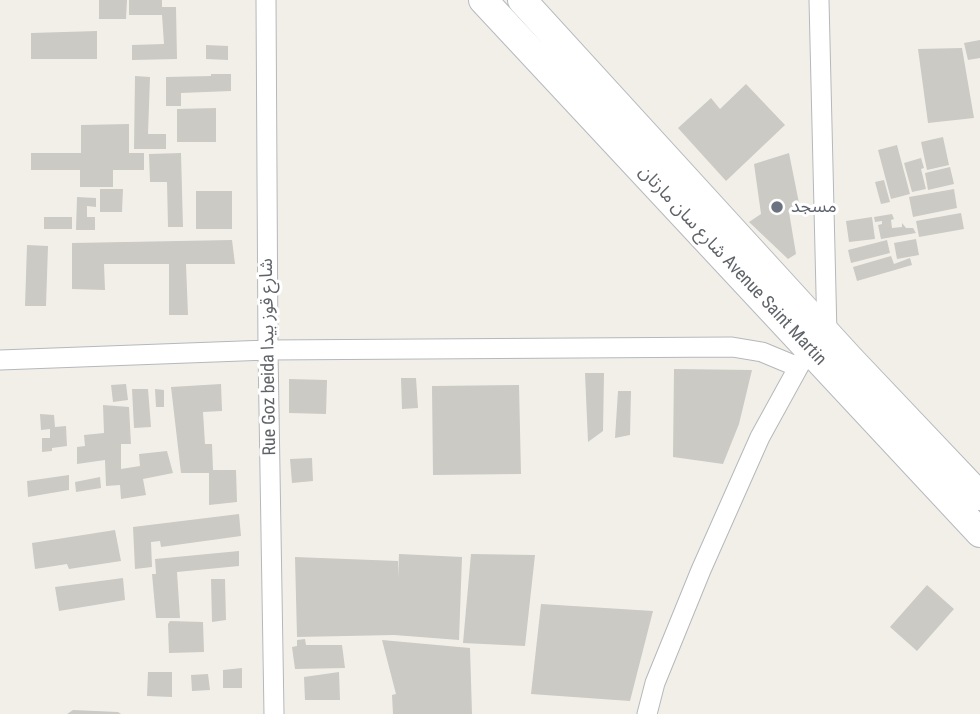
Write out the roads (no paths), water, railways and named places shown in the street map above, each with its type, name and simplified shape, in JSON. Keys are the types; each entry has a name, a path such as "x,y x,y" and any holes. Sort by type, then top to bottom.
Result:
{"main road":[{"name":"شارع سان مارتان Avenue Saint Martin","path":"483,0 980,533"},
{"name":"شارع سان مارتان Avenue Saint Martin","path":"522,0 811,350 980,496"}],"street":[{"name":"Rue Goz beida شارع قوز بيدا","path":"266,0 274,714"},
{"path":"647,714 655,683 706,558 760,437 811,350 819,0"},
{"path":"0,360 268,350 732,347 762,352 811,350"}],"place":[{"name":"مسجد","path":"777,207"}]}
